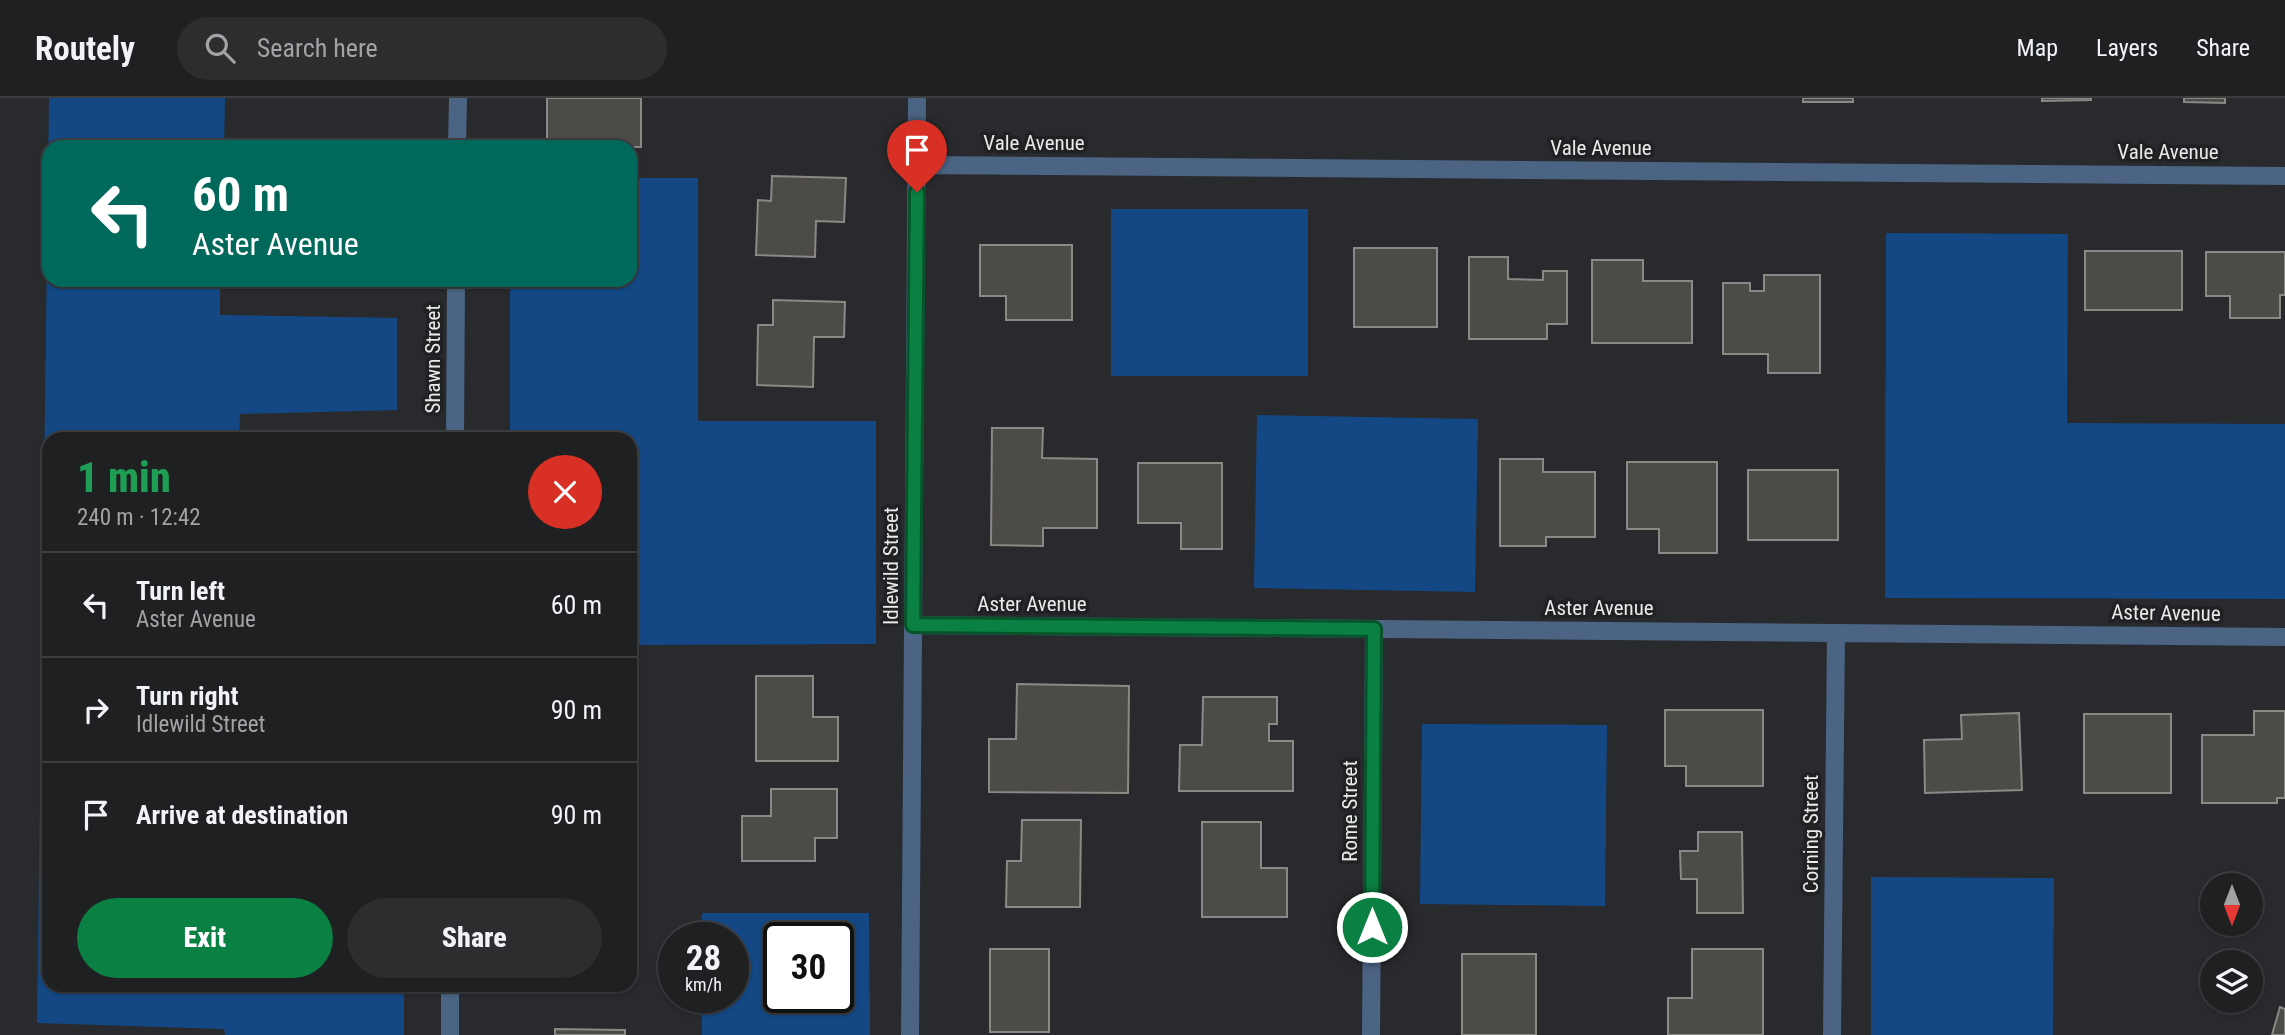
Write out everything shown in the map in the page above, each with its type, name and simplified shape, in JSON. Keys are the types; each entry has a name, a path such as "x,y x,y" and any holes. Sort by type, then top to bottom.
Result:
{"street":[{"path":"457,140 458,98"},
{"name":"Idlewild Street","path":"910,1035 917,98"},
{"name":"Vale Avenue","path":"917,164 2285,176"},
{"name":"Shawn Street","path":"455,432 456,287"},
{"name":"Aster Avenue","path":"913,625 2285,636"},
{"name":"Rome Street","path":"1371,1035 1374,629"},
{"name":"Corning Street","path":"1832,1035 1836,632"},
{"path":"450,992 450,1035"}],"shaded area":[{"path":"49,98 225,98 224,140 48,140"},
{"path":"637,178 698,178 698,421 876,421 876,644 637,645 637,432 510,432 510,287 637,287"},
{"path":"1111,209 1308,209 1308,376 1111,376"},
{"path":"1886,233 2068,234 2067,423 2285,424 2285,599 1885,598"},
{"path":"47,287 220,287 220,315 397,318 397,410 240,414 239,432 45,432"},
{"path":"1257,415 1478,419 1475,592 1254,588"},
{"path":"42,638 42,992 404,992 404,1035 225,1035 224,1029 37,1023"},
{"path":"1422,724 1607,725 1605,906 1420,904"},
{"path":"1871,877 2054,878 2053,1035 1871,1035"},
{"path":"702,913 869,913 870,1035 702,1035 702,1013 749,1013 749,922 702,922"}],"building":[{"path":"547,98 641,98 641,147 637,147 637,140 547,140"},
{"path":"1803,98 1853,98 1853,102 1803,102"},
{"path":"2042,98 2091,98 2091,100 2042,101"},
{"path":"2184,98 2225,98 2225,103 2184,102"},
{"path":"772,176 846,178 844,222 816,221 815,257 756,255 758,200 771,201"},
{"path":"980,245 1072,245 1072,320 1006,320 1006,296 980,296"},
{"path":"1354,248 1437,248 1437,327 1354,327"},
{"path":"2085,251 2182,251 2182,310 2085,310"},
{"path":"2206,252 2285,252 2285,295 2280,295 2280,318 2230,318 2230,296 2206,296"},
{"path":"1469,257 1508,257 1508,279 1543,280 1543,271 1567,271 1567,324 1547,324 1547,339 1469,339"},
{"path":"1592,260 1643,260 1643,281 1692,281 1692,343 1592,343"},
{"path":"1764,275 1820,275 1820,373 1768,373 1768,354 1723,354 1723,283 1750,283 1750,291 1764,291"},
{"path":"281,287 358,287 358,288"},
{"path":"773,300 845,302 844,337 814,337 813,387 757,385 758,325 773,325"},
{"path":"992,428 1043,428 1042,458 1097,459 1097,528 1043,528 1043,546 991,545"},
{"path":"1500,459 1543,459 1543,472 1595,472 1595,537 1546,537 1546,546 1500,546"},
{"path":"1627,462 1717,462 1717,553 1659,553 1659,529 1627,529"},
{"path":"1138,463 1222,463 1222,549 1181,549 1181,523 1138,523"},
{"path":"1748,470 1838,470 1838,540 1748,540"},
{"path":"756,676 813,676 813,717 838,717 838,761 756,761"},
{"path":"1017,684 1129,686 1128,793 989,792 989,739 1016,739"},
{"path":"1203,697 1277,697 1277,724 1269,724 1269,741 1293,741 1293,791 1179,791 1180,745 1202,745"},
{"path":"1665,710 1763,710 1763,786 1686,786 1686,766 1665,766"},
{"path":"2254,711 2285,711 2285,798 2277,798 2277,803 2202,803 2202,735 2254,735"},
{"path":"2019,713 2022,790 1925,793 1924,740 1962,739 1961,715"},
{"path":"2084,714 2171,714 2171,793 2084,793"},
{"path":"771,789 837,789 837,838 815,838 815,861 742,861 742,816 771,816"},
{"path":"1022,820 1081,820 1080,907 1006,907 1007,861 1021,861"},
{"path":"1202,822 1261,822 1261,868 1287,868 1287,917 1202,917"},
{"path":"1698,832 1742,832 1743,913 1697,913 1697,879 1681,879 1680,851 1698,851"},
{"path":"990,949 1049,949 1049,1032 990,1032"},
{"path":"1692,949 1763,949 1763,1035 1668,1035 1668,998 1692,998"},
{"path":"1462,954 1536,954 1536,1035 1462,1035"},
{"path":"2280,1007 2285,1009 2285,1035 2272,1035"},
{"path":"555,1029 625,1030 625,1035 555,1035"}],"route":[{"path":"917,192 913,625 1374,629 1372,927"}]}
